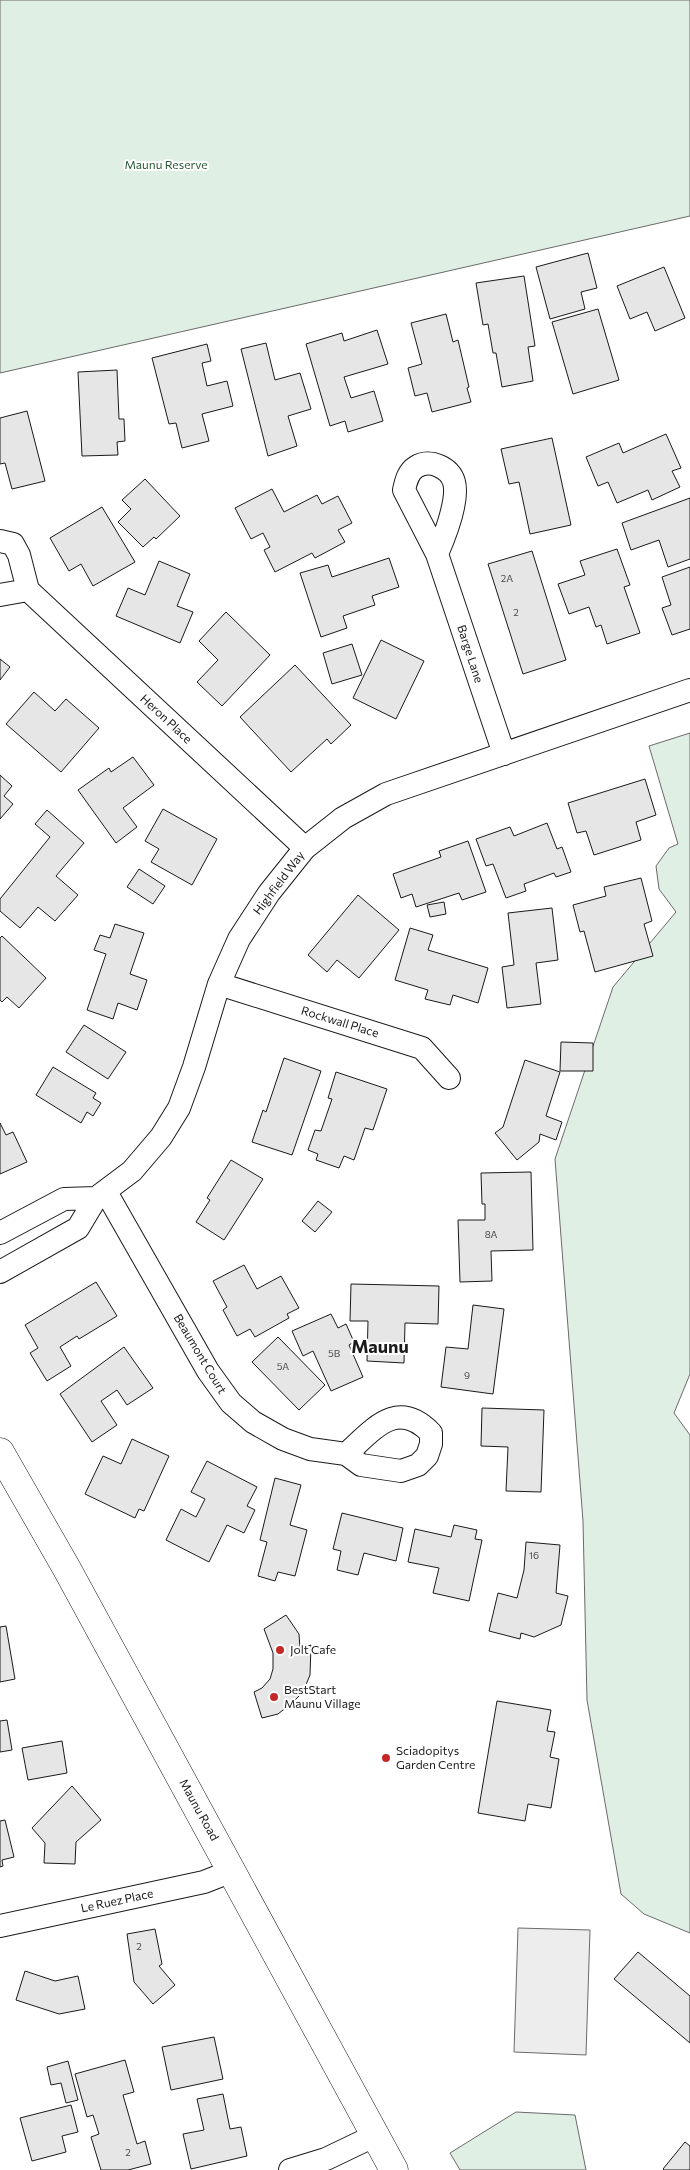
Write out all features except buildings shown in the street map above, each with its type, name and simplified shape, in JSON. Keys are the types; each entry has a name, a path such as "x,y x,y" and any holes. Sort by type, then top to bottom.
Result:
{"main road":[{"name":"Maunu Road","path":"0,1452 67,1568 394,2170"}],"street":[{"path":"0,541 13,544 19,555 28,590 0,595"},
{"name":"Barge Lane","path":"437,554 504,754"},
{"name":"Heron Place","path":"28,590 305,848"},
{"name":"Highfield Way","path":"0,1272 78,1228 101,1195 132,1171 161,1137 178,1108 194,1068 218,984 239,939 269,893 305,848 343,818 386,794 690,690"},
{"name":"Rockwall Place","path":"218,984 422,1048 449,1078"},
{"path":"0,1232 64,1199 101,1195"},
{"name":"Beaumont Court","path":"101,1195 208,1371 231,1403 253,1422 283,1439 310,1449 346,1454"},
{"name":"Le Ruez Place","path":"0,1926 204,1882 232,1871"},
{"path":"290,2170 326,2160 374,2136"}],"green space":[{"name":"Maunu Reserve","path":"0,0 690,0 690,216 0,373"},
{"path":"690,733 690,1374 674,1413 690,1435 690,1933 644,1914 621,1894 587,1700 583,1521 555,1159 613,987 676,912 659,889 656,866 669,848 678,844 649,746"},
{"path":"516,2112 575,2115 586,2170 460,2170 450,2153"}],"shaded area":[{"path":"518,1928 590,1930 586,2055 514,2052"}],"place":[{"name":"Jolt Cafe","path":"280,1650"},
{"name":"BestStart Maunu Village","path":"274,1697"},
{"name":"Sciadopitys Garden Centre","path":"386,1758"}],"district":[{"name":"Maunu","path":"380,1347"}]}
